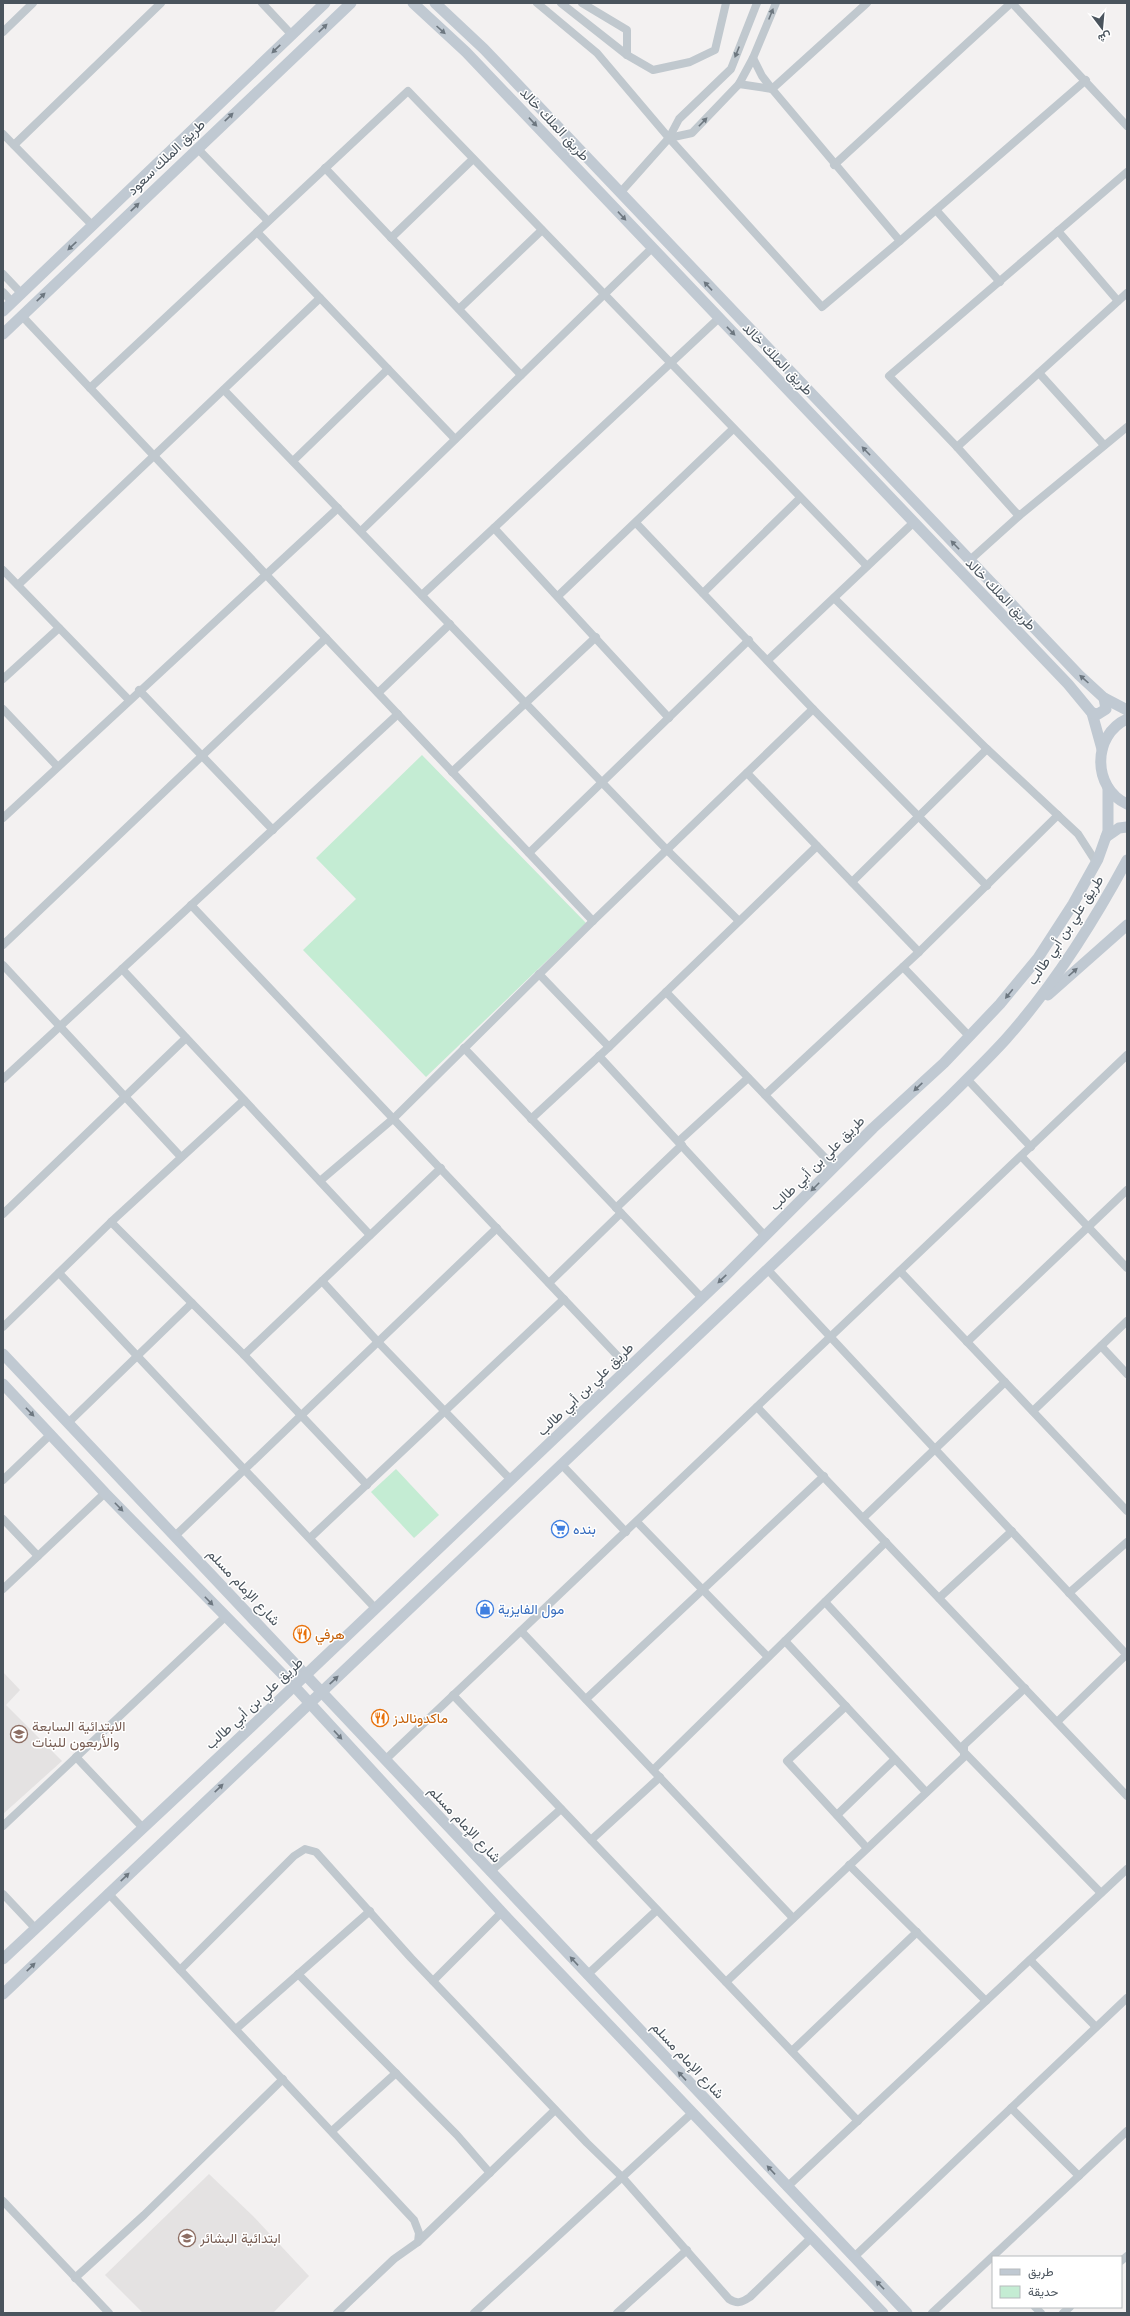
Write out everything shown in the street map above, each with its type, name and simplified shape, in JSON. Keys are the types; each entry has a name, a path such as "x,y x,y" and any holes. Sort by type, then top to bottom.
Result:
{"main road":[{"name":"طريق الملك سعود","path":"3,311 325,3"},
{"name":"طريق الملك سعود","path":"3,334 351,3"},
{"name":"طريق الملك خالد","path":"415,4 466,52 1068,684 1092,713 1102,749"},
{"name":"طريق الملك خالد","path":"439,5 484,49 1080,675 1104,698 1127,710"},
{"path":"1092,713 1098,714 1106,710 1104,698"},
{"path":"1127,719 1120,722 1109,734 1102,749 1100,762 1102,776 1108,788 1120,801 1127,804"},
{"name":"طريق علي بن أبي طالب","path":"3,1959 306,1675 629,1368 1000,1004 1038,958 1096,862 1106,837 1110,812 1108,788"},
{"path":"1106,837 1119,828 1127,827"},
{"name":"طريق علي بن أبي طالب","path":"3,1994 768,1270 967,1079 1006,1039 1058,974 1091,923 1127,860"},
{"path":"1024,1017 1127,925"},
{"name":"شارع الإمام مسلم","path":"3,1354 907,2313"},
{"path":"3,1384 105,1493 294,1686 502,1912 883,2313"}],"street":[{"path":"3,32 33,3"},
{"path":"14,145 161,3"},
{"path":"262,3 291,34"},
{"path":"537,3 597,53 669,138 822,307 1086,80"},
{"path":"561,3 627,55 653,70 690,62 715,50 726,3"},
{"path":"582,3 627,30 627,55"},
{"path":"620,193 669,138 679,119 730,69 757,3"},
{"path":"669,138 692,133 739,84 753,58 776,3"},
{"path":"772,89 867,3"},
{"path":"834,165 1012,3 1086,80 1127,126"},
{"path":"753,58 762,76 772,89 834,165 900,241"},
{"path":"739,84 772,89"},
{"path":"90,388 408,91 603,295 867,566"},
{"path":"3,134 93,226"},
{"path":"197,148 268,221"},
{"path":"391,238 473,159"},
{"path":"325,168 521,375"},
{"path":"1019,516 957,447 889,376 1127,172"},
{"path":"936,210 1000,282"},
{"path":"458,309 542,230"},
{"path":"1058,231 1118,301"},
{"path":"257,232 454,439"},
{"path":"360,531 652,248"},
{"path":"3,274 21,294"},
{"path":"3,292 12,302"},
{"path":"957,447 1127,293"},
{"path":"18,585 320,298"},
{"path":"22,316 593,921"},
{"path":"422,595 719,318"},
{"path":"293,461 388,370"},
{"path":"1039,373 1104,445"},
{"path":"224,390 667,850 739,921"},
{"path":"970,560 1019,516 1127,427"},
{"path":"558,596 733,429"},
{"path":"703,593 800,498"},
{"path":"3,818 139,690 338,508"},
{"path":"636,522 813,709 987,886"},
{"path":"768,660 913,523"},
{"path":"494,528 669,718"},
{"path":"3,570 129,700"},
{"path":"834,598 988,749 1078,834 1096,862"},
{"path":"378,693 450,624"},
{"path":"3,679 59,628"},
{"path":"452,772 596,637"},
{"path":"3,945 326,638"},
{"path":"529,853 749,640"},
{"path":"139,690 273,830"},
{"path":"3,709 57,766"},
{"path":"320,1181 394,1118 593,921 813,709"},
{"path":"3,1078 398,714"},
{"path":"852,882 988,749"},
{"path":"747,773 919,952"},
{"path":"765,1095 919,952 1058,815"},
{"path":"531,1119 609,1047 817,846"},
{"path":"191,905 629,1368"},
{"path":"3,965 181,1157"},
{"path":"903,967 969,1036"},
{"path":"122,969 370,1235"},
{"path":"539,974 609,1047"},
{"path":"666,992 834,1167"},
{"path":"3,1214 186,1038"},
{"path":"464,1048 702,1298"},
{"path":"385,1760 1127,1055"},
{"path":"599,1056 765,1236"},
{"path":"549,1283 680,1143 748,1078"},
{"path":"967,1079 1031,1147"},
{"path":"3,1327 111,1222 244,1100"},
{"path":"1021,1156 1127,1268"},
{"path":"244,1356 441,1168"},
{"path":"967,1342 1127,1190"},
{"path":"111,1222 244,1356 367,1485"},
{"path":"176,1536 497,1228"},
{"path":"768,1270 1127,1655 1057,1722"},
{"path":"900,1271 1127,1512"},
{"path":"58,1273 376,1608"},
{"path":"322,1281 378,1342 446,1410 511,1480"},
{"path":"310,1538 564,1299"},
{"path":"68,1423 192,1303"},
{"path":"1033,1412 1127,1321"},
{"path":"1101,1346 1127,1374"},
{"path":"864,1518 1005,1382"},
{"path":"757,1407 1127,1796"},
{"path":"3,1480 51,1434"},
{"path":"562,1465 626,1532"},
{"path":"586,1699 824,1476"},
{"path":"3,1589 105,1493"},
{"path":"3,1519 38,1556"},
{"path":"637,1522 704,1589 768,1657"},
{"path":"939,1598 1012,1531"},
{"path":"653,1770 886,1542"},
{"path":"1069,1593 1127,1542"},
{"path":"825,1602 964,1752 1101,1893"},
{"path":"3,1826 225,1617"},
{"path":"521,1631 793,1918"},
{"path":"785,1641 926,1792"},
{"path":"726,1982 964,1757 964,1745 1025,1688"},
{"path":"453,1695 858,2121"},
{"path":"846,1706 787,1761 867,1848"},
{"path":"76,1758 143,1828"},
{"path":"837,1816 895,1759"},
{"path":"591,1840 660,1777"},
{"path":"490,1872 561,1809"},
{"path":"180,1970 294,1856 305,1849 316,1852 325,1860 433,1981 555,2110 622,2177 735,2303 742,2302 811,2238"},
{"path":"849,1865 986,2001"},
{"path":"787,2187 1127,1868"},
{"path":"108,1893 414,2220 419,2233 418,2242"},
{"path":"3,1894 35,1928"},
{"path":"587,1975 657,1910"},
{"path":"236,2029 370,1911"},
{"path":"433,1981 502,1912"},
{"path":"792,2051 917,1932"},
{"path":"1030,1960 1096,2027"},
{"path":"298,1974 457,2135 490,2173"},
{"path":"854,2257 1127,1998"},
{"path":"332,2131 396,2073"},
{"path":"75,2278 144,2215 283,2079"},
{"path":"1011,2108 1079,2176"},
{"path":"337,2313 394,2259 418,2242 555,2110"},
{"path":"474,2313 692,2113"},
{"path":"996,2256 1127,2131"},
{"path":"3,2201 109,2313"},
{"path":"617,2313 687,2250"},
{"path":"932,2313 990,2262"}],"shaded area":[{"name":"الابتدائية السابعة والأربعون للبنات","path":"3,1672 20,1690 6,1705 62,1761 3,1814"},
{"path":"209,2174 253,2216 309,2276 273,2313 143,2313 105,2275"}],"green space":[{"path":"422,755 586,923 426,1077 303,950 356,899 316,858"},
{"path":"396,1469 439,1515 414,1538 371,1492"}],"place":[{"name":"بنده","path":"560,1529"},
{"name":"مول الفايزية","path":"485,1609"},
{"name":"هرفي","path":"302,1634"},
{"name":"ماكدونالدز","path":"380,1718"},
{"name":"الابتدائية السابعة والأربعون للبنات","path":"19,1734"},
{"name":"ابتدائية البشائر","path":"187,2238"}]}
